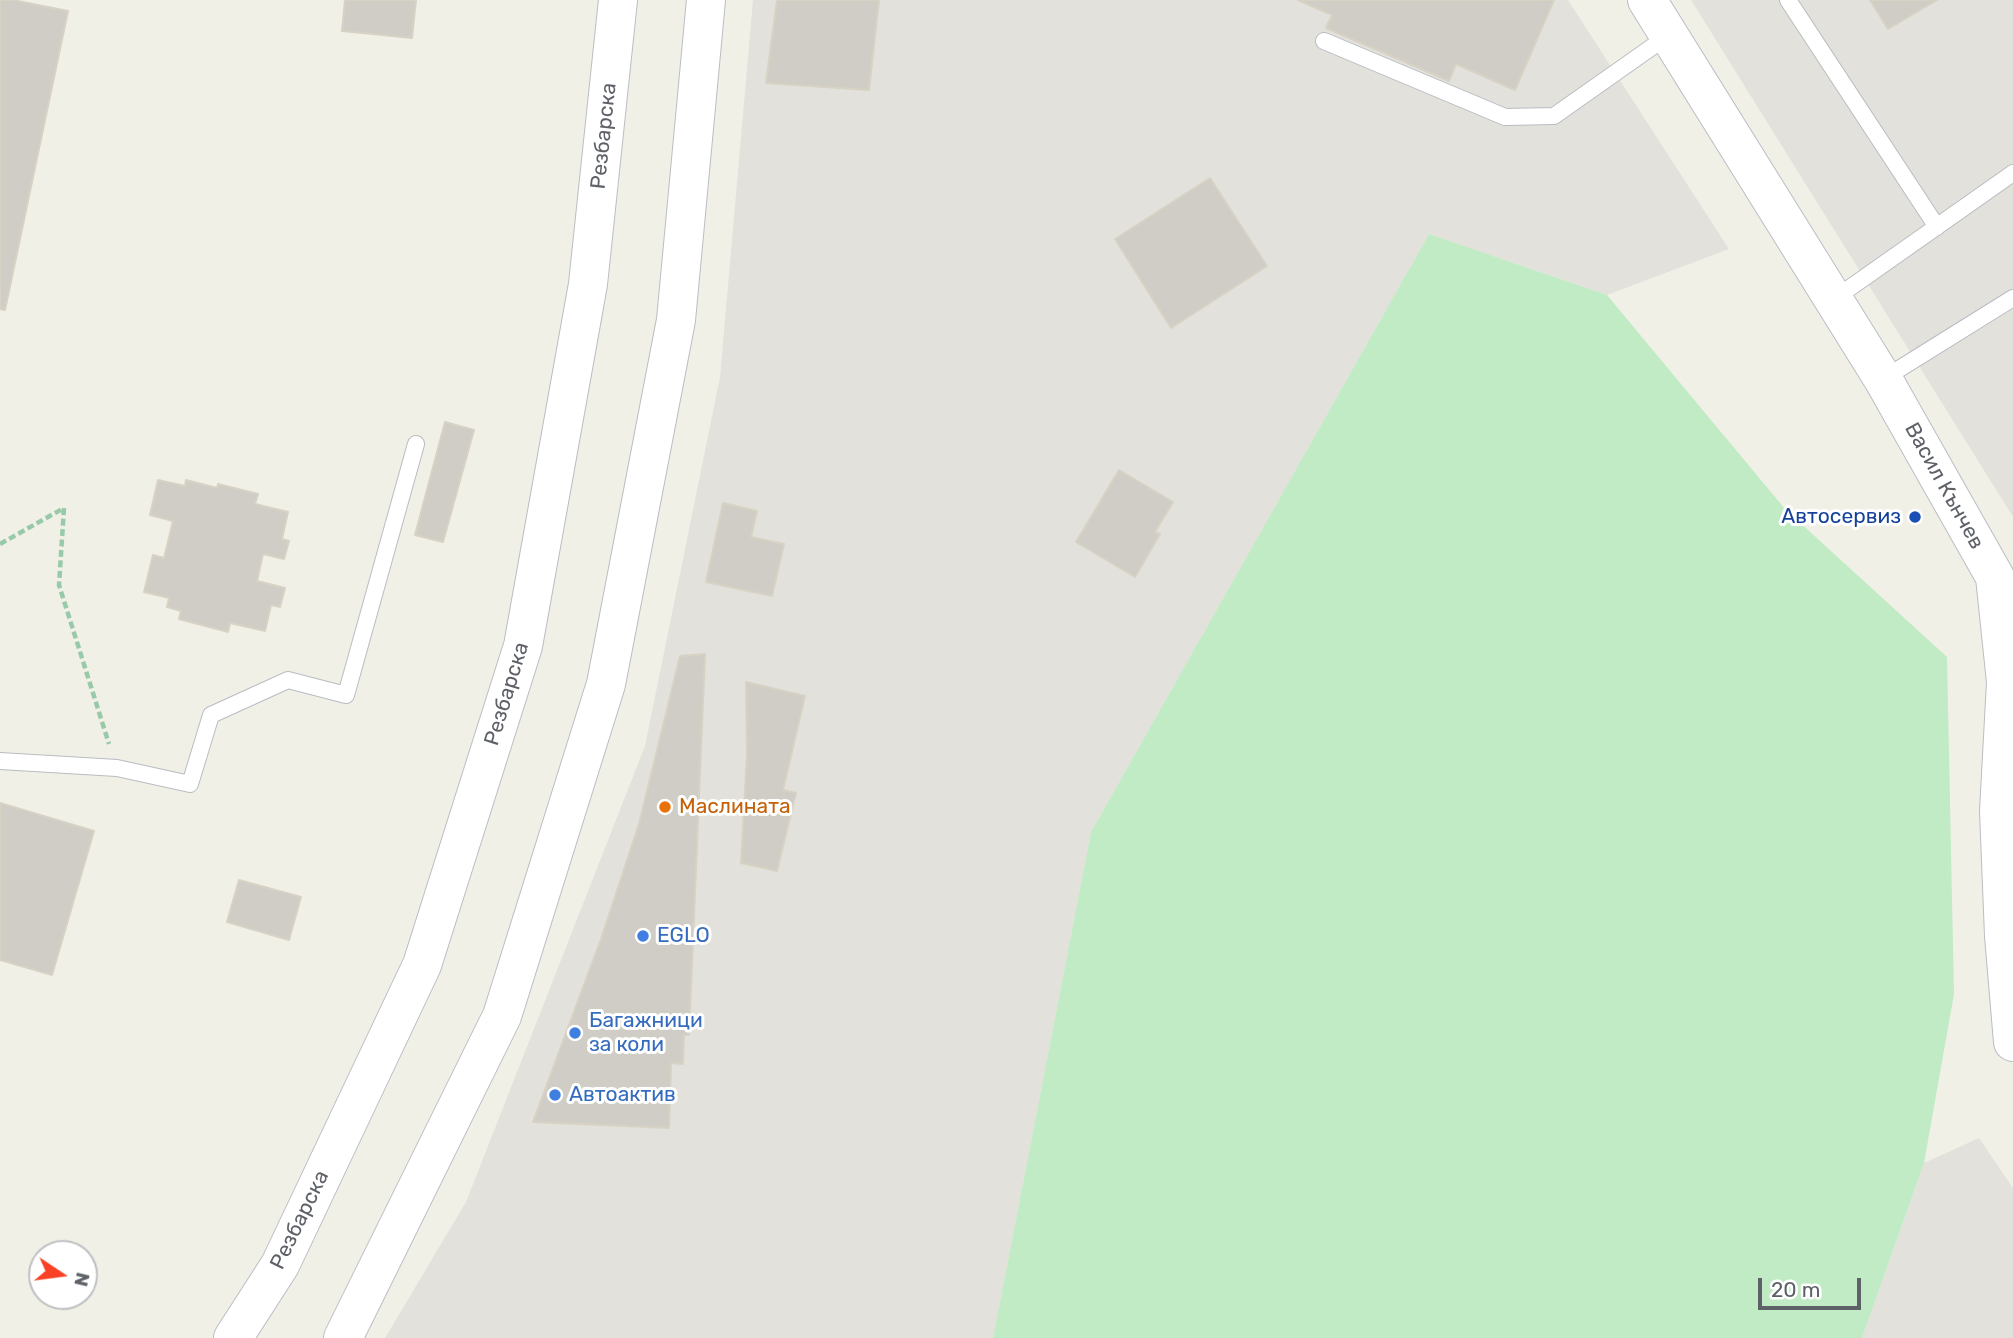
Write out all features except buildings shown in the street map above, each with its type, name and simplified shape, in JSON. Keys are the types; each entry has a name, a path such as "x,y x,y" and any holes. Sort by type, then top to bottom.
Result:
{"street":[{"name":"Резбарска","path":"233,1338 280,1265 422,965 523,646 588,284 618,0"},
{"path":"343,1338 502,1016 606,684 676,320 706,0"},
{"name":"Васил Кънчев","path":"1647,0 1884,379 2004,592 2006,682 1999,811 2004,936 2013,1041"}],"lane":[{"path":"1788,0 1937,227"},
{"path":"1324,41 1505,117 1554,116 1669,35"},
{"path":"1834,299 2013,173"},
{"path":"1884,379 2013,298"},
{"path":"0,761 117,768 190,785 211,715 288,680 346,695 416,444"}],"path":[{"path":"0,544 64,508 58,585 117,768"}],"shaded area":[{"path":"753,0 1568,0 1729,249 1607,295 1429,234 1091,832 993,1338 385,1338 466,1202 645,746 720,377"},
{"path":"1691,0 2013,0 2013,517"},
{"path":"1979,1138 2013,1188 2013,1338 1862,1338 1924,1163"}],"green space":[{"path":"1429,234 1607,295 1785,509 1947,657 1954,994 1924,1163 1862,1338 993,1338 1091,832"}],"place":[{"name":"Автосервиз","path":"1915,517"},
{"name":"Маслината","path":"665,807"},
{"name":"EGLO","path":"643,936"},
{"name":"Багажници за коли","path":"575,1033"},
{"name":"Автоактив","path":"555,1095"}]}
